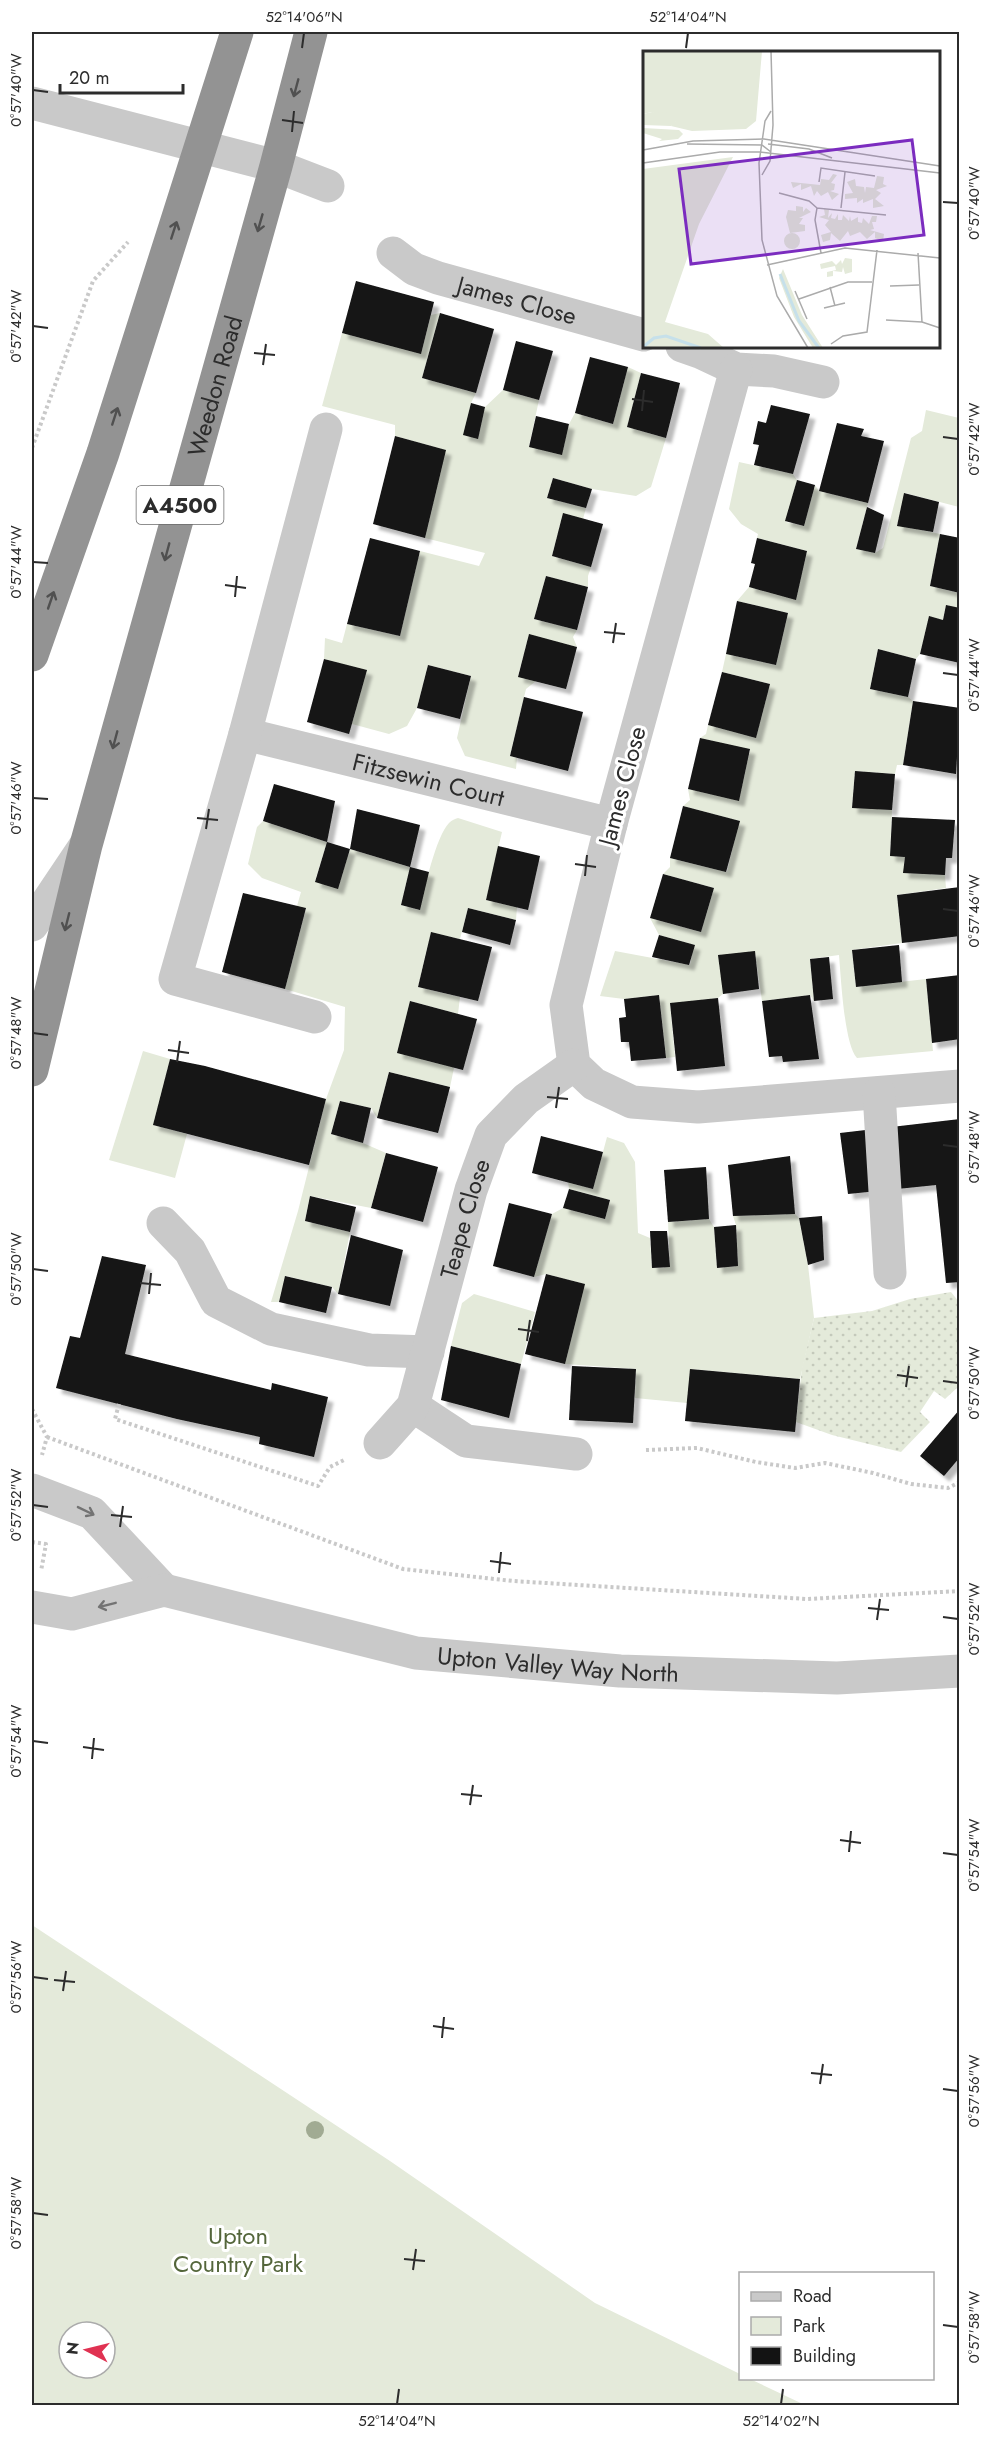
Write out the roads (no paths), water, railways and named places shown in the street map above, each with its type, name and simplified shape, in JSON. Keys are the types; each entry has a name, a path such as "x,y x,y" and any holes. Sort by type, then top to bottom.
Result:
{"highway":[{"path":"32,655 103,453 237,32"},
{"name":"Weedon Road","path":"32,1070 86,845 276,166 311,32"}],"street":[{"path":"32,103 276,166 328,186"},
{"name":"James Close","path":"393,253 414,269 438,278 643,334"},
{"path":"688,348 736,369 774,371 823,382"},
{"name":"James Close","path":"574,1065 566,1005 611,824 736,369"},
{"path":"315,1017 174,979 245,734 326,429"},
{"name":"Fitzsewin Court","path":"245,734 611,824"},
{"name":"Weedon Road","path":"32,926 86,845"},
{"path":"574,1065 594,1084 632,1102 698,1107 960,1086"},
{"name":"Teape Close","path":"380,1443 412,1406 471,1190 491,1136 526,1099 574,1065"},
{"path":"879,1093 890,1273"},
{"path":"163,1223 190,1251 216,1301 271,1329 369,1350 428,1352"},
{"path":"412,1406 466,1441 576,1454"},
{"path":"32,1490 92,1513 164,1590"},
{"name":"Upton Valley Way North","path":"32,1607 72,1614 164,1590 416,1653 620,1671 837,1678 960,1671"}],"park label":[{"name":"Upton Country Park","path":"238,2249"}]}
